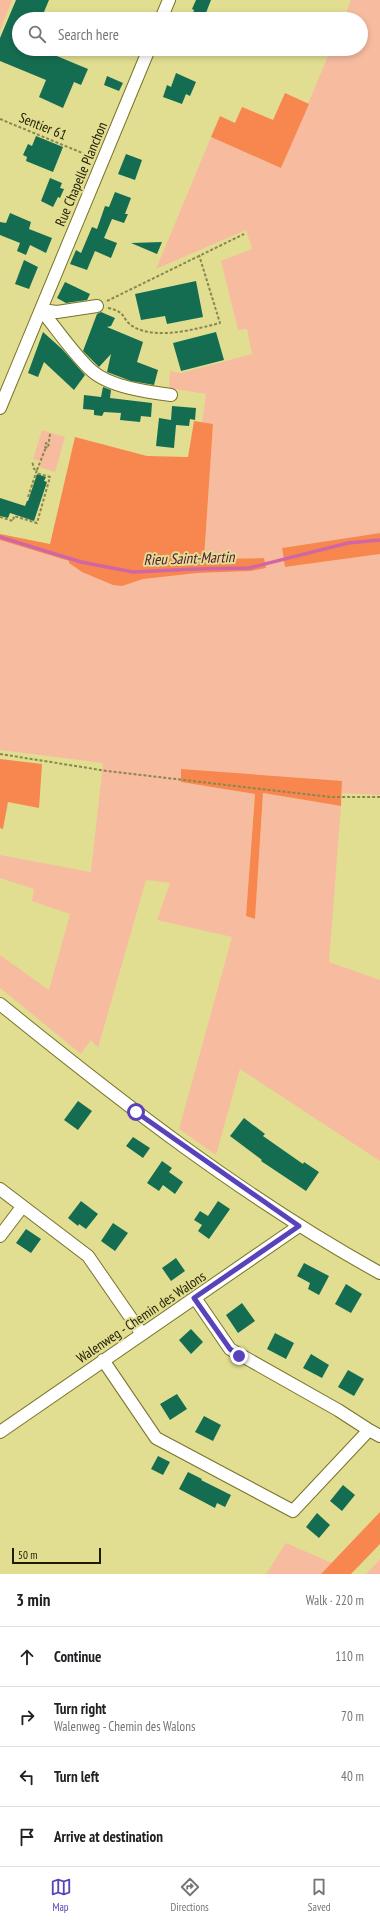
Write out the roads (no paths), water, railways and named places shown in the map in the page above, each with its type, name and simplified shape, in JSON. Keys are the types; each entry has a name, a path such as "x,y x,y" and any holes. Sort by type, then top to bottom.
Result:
{"street":[{"path":"164,12 169,0"},
{"name":"Rue Chapelle Planchon","path":"0,408 146,56"},
{"path":"41,310 57,312 97,306"},
{"path":"41,310 93,372 104,380 144,392 171,395"},
{"path":"0,1004 98,1083 170,1137 299,1226 380,1273"},
{"path":"0,1189 88,1256 142,1334"},
{"path":"0,1236 22,1207"},
{"name":"Walenweg - Chemin des Walons","path":"0,1432 299,1226"},
{"path":"104,1360 156,1438 293,1511 375,1433 338,1410 230,1349 194,1298"}],"waterway":[{"name":"Rieu Saint-Martin","path":"0,537 81,562 133,572 249,568 348,543 380,540"}]}
